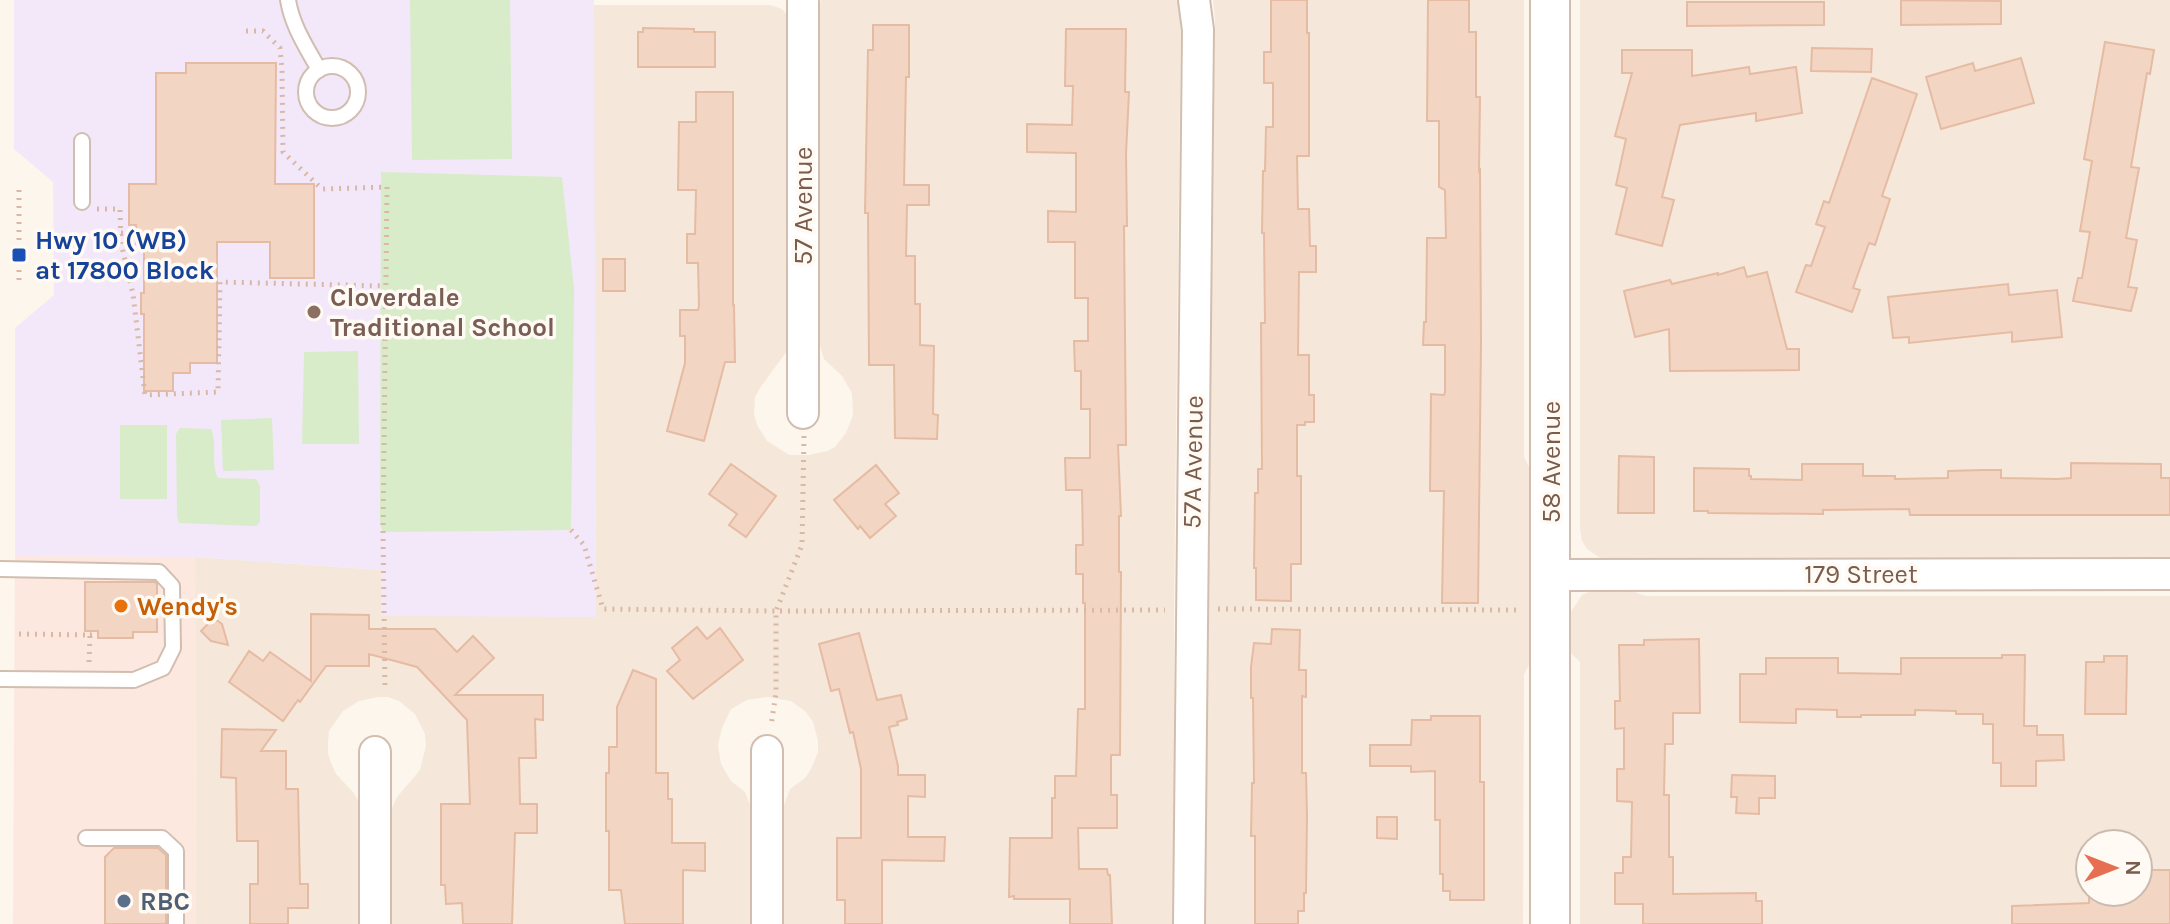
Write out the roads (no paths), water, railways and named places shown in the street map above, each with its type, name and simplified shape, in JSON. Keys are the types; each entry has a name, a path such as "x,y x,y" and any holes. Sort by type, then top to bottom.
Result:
{"street":[{"name":"57 Avenue","path":"803,0 803,413"},
{"name":"57A Avenue","path":"1189,924 1198,30 1194,0"},
{"name":"58 Avenue","path":"1550,0 1550,924"},
{"name":"179 Street","path":"1552,575 2170,574"},
{"path":"767,751 767,924"},
{"path":"375,752 375,924"}],"lane":[{"path":"288,0 297,30 319,70"},
{"path":"82,141 82,202"},
{"path":"0,569 159,572 172,586 173,648 163,668 134,680 0,679"},
{"path":"86,838 162,838 176,851 176,924"}],"place":[{"name":"Hwy 10 (WB) at 17800 Block","path":"19,255"},
{"name":"Cloverdale Traditional School","path":"314,312"},
{"name":"Wendy's","path":"121,606"},
{"name":"RBC","path":"124,901"}]}
